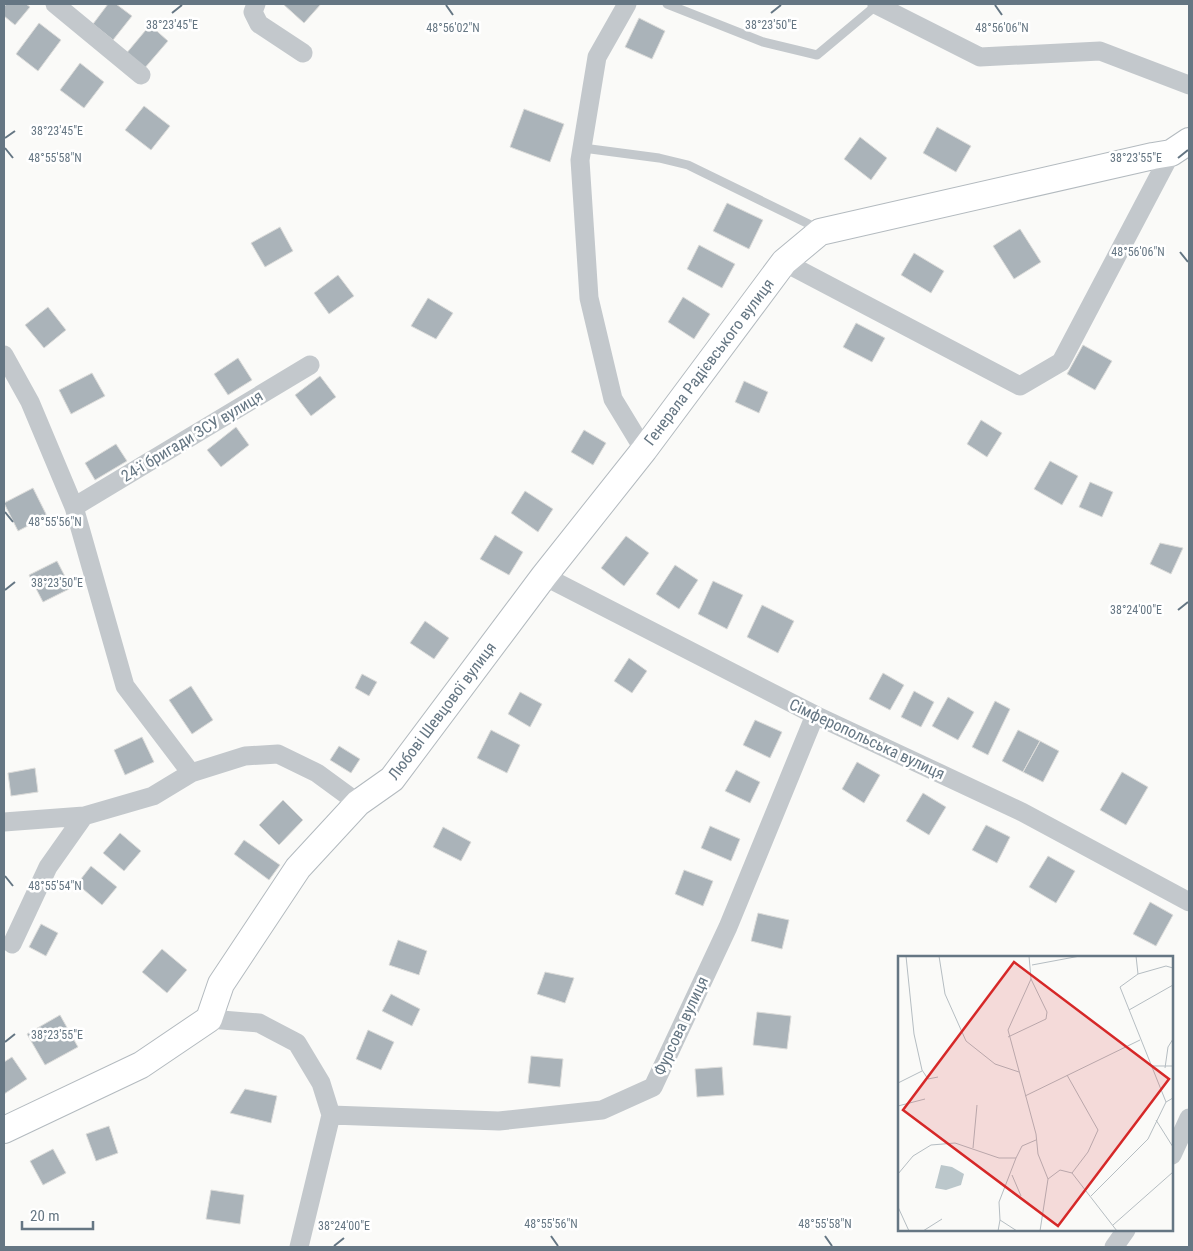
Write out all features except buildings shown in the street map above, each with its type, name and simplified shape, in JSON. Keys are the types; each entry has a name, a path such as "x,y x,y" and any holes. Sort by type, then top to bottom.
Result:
{"street":[{"path":"55,4 141,75"},
{"path":"256,4 253,12 259,24 303,53"},
{"name":"Генерала Радієвського вулиця","path":"627,4 598,57 580,160 589,298 613,399 644,450 784,262 820,232 1153,156 1180,147"},
{"path":"878,4 980,57 1100,51 1189,85"},
{"name":"Генерала Радієвського вулиця","path":"784,262 1020,386 1061,362 1180,147"},
{"path":"4,355 30,402 74,507 125,686 191,773"},
{"name":"24-ї бригади ЗСУ вулиця","path":"74,507 310,365"},
{"name":"Любові Шевцової вулиця","path":"209,1019 221,984 298,868 358,803 392,779 544,576 644,450"},
{"name":"Сімферопольська вулиця","path":"544,576 815,715 1022,812 1189,902"},
{"name":"Фурсова вулиця","path":"331,1115 499,1122 602,1110 652,1087 728,927 815,715"},
{"path":"4,822 84,816 153,796 191,773 245,756 278,754 318,773 358,803"},
{"path":"12,944 48,867 84,816"},
{"path":"4,1130 141,1066 209,1019 259,1023 297,1042 321,1082 331,1115 299,1247"},
{"path":"1173,1153 1189,1118"},
{"path":"1114,1247 1125,1231"}],"lane":[{"path":"667,4 763,42 817,55 878,4"},
{"path":"582,148 659,158 688,165 824,232"}]}
